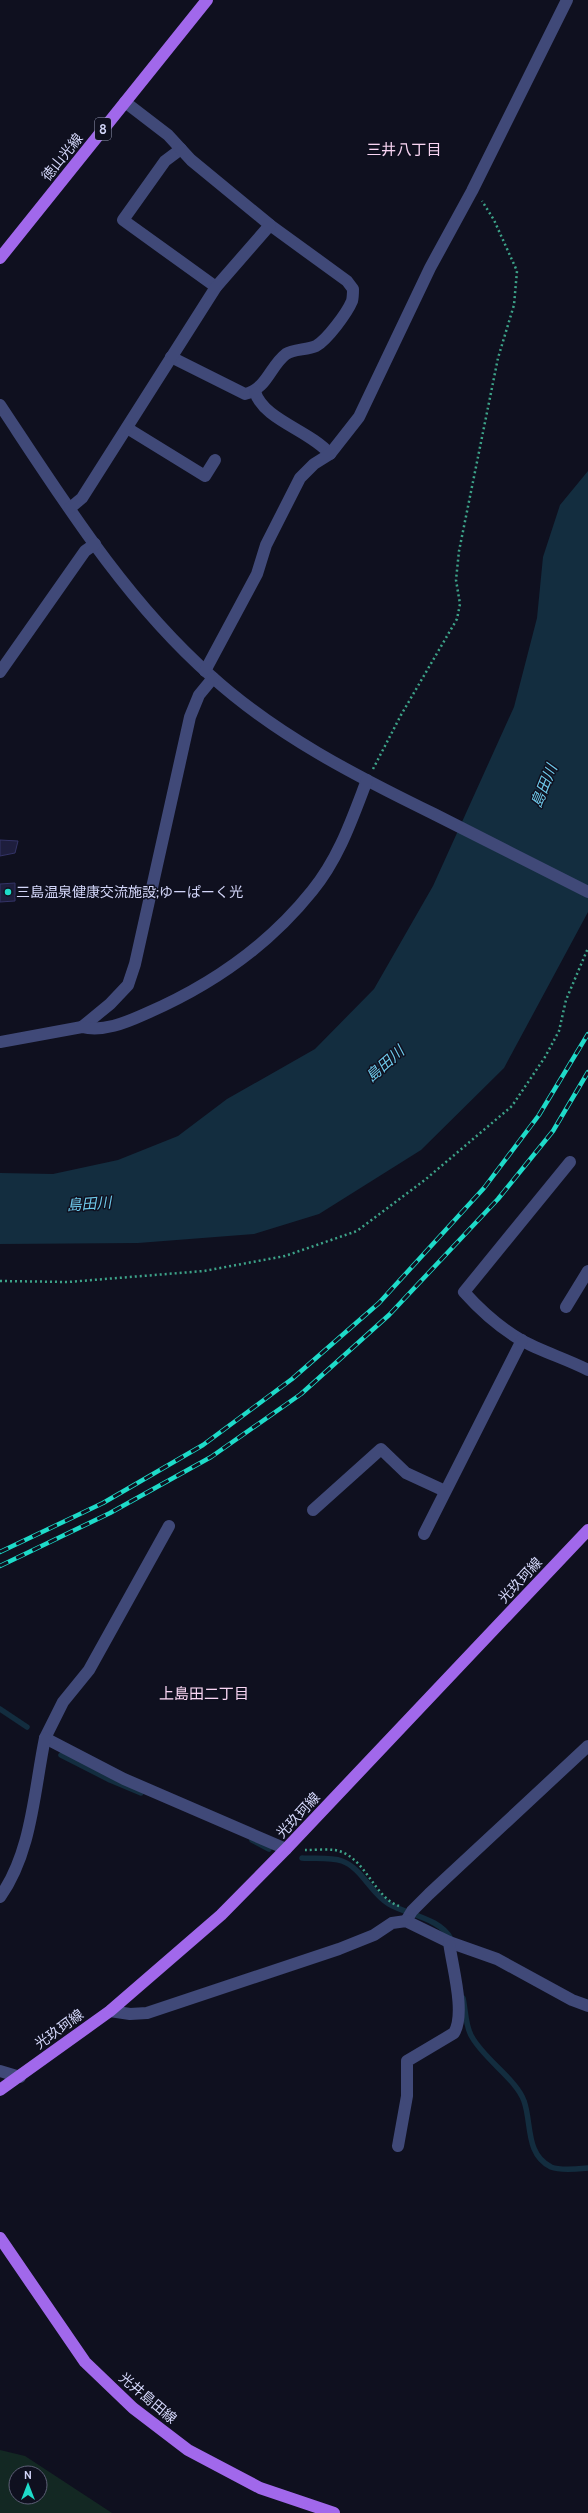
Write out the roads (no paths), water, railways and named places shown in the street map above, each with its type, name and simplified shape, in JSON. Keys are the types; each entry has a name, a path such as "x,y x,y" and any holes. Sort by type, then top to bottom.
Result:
{"main road":[{"name":"徳山光線","path":"0,258 207,0"},
{"name":"光玖珂線","path":"0,2090 20,2077 110,2010 221,1915 286,1849 588,1530"},
{"name":"光井島田線","path":"0,2238 85,2362 133,2408 188,2450 260,2488 334,2513"}],"street":[{"path":"82,1027 110,1004 128,985 136,964 190,717 257,574 266,545 286,501 300,478 314,464 330,454 359,417 430,268 472,191 567,0"},
{"path":"126,102 168,135 191,160 270,225 347,281 353,288 352,300 326,340 306,350 288,353 255,392 246,394 171,357"},
{"path":"181,149 165,161 123,220 216,287"},
{"path":"70,508 82,498 216,287 270,225"},
{"path":"255,392 258,402 266,410 310,436 330,454"},
{"path":"0,405 95,544 135,598 209,674 309,748 383,789 588,892"},
{"path":"127,428 205,476 215,460"},
{"path":"0,672 85,551 95,544"},
{"path":"0,1042 82,1027 95,1030 128,1021 177,1001 209,982 253,951 317,884 342,846 367,780"},
{"path":"570,1162 464,1292 484,1314 522,1340 563,1357 588,1370"},
{"path":"566,1307 588,1271"},
{"path":"424,1534 522,1340"},
{"path":"313,1510 382,1449 406,1473 445,1492"},
{"path":"0,1897 10,1881 26,1835 45,1738 63,1702 89,1670 169,1526"},
{"path":"45,1738 124,1780 286,1849"},
{"path":"110,2010 130,2014 147,2013 339,1949 374,1935 392,1923 410,1915 588,1746"},
{"path":"410,1915 449,1942 497,1959 572,2000 588,2006"},
{"path":"398,2146 406,2096 406,2061 454,2033 459,2025 458,2002 449,1942"},
{"path":"0,2071 20,2077"}],"water":[{"name":"島田川","path":"588,471 588,912 504,1068 421,1150 319,1214 254,1234 138,1243 0,1244 0,1173 53,1174 118,1160 178,1136 227,1099 315,1049 374,989 433,886 514,707 537,618 543,557 560,505"}],"waterway":[{"path":"0,1709 27,1727"},
{"path":"61,1755 110,1780 141,1793"},
{"path":"252,1840 269,1849"},
{"path":"302,1858 333,1859 349,1864 383,1900 397,1908 439,1926 451,1939"},
{"path":"463,1998 467,2023 472,2037 484,2053 515,2085 524,2101 533,2146 537,2154 551,2167 559,2169 588,2168"}],"railway":[{"path":"0,1552 103,1503 203,1445 292,1379 379,1303 484,1188 539,1115 588,1034"},
{"path":"0,1566 110,1513 211,1457 301,1394 389,1315 498,1199 553,1131 588,1072"}],"place":[{"name":"三島温泉健康交流施設;ゆーぱーく光","path":"8,892"}],"district":[{"name":"三井八丁目","path":"404,150"},
{"name":"上島田二丁目","path":"204,1694"}]}
